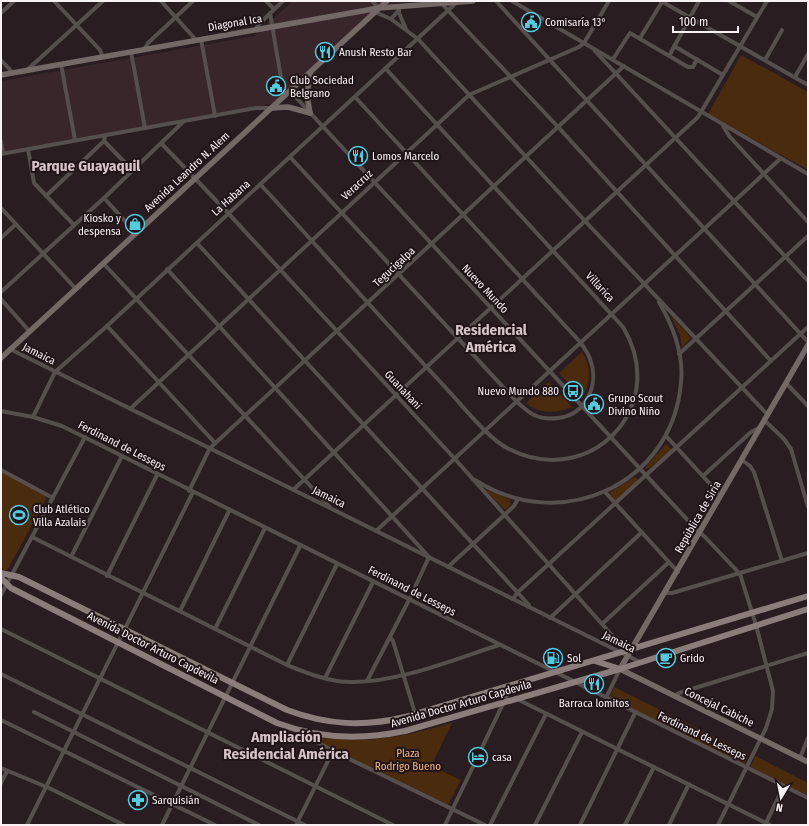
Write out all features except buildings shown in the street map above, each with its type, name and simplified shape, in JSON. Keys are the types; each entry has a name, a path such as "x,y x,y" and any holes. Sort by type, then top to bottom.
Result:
{"main road":[{"name":"Avenida Leandro N. Alem","path":"1,358 284,96 311,73 387,1"},
{"name":"Diagonal Ica","path":"1,75 256,29 377,10 473,1"},
{"path":"272,108 288,107 310,113 307,95 311,73"},
{"name":"República de Siria","path":"620,669 627,653 678,572 722,496 759,427 808,344"},
{"name":"Avenida Doctor Arturo Capdevila","path":"1,573 11,574 287,710 319,720 359,724 386,721 554,672 627,653 808,596"},
{"name":"Avenida Doctor Arturo Capdevila","path":"1,578 6,585 277,723 299,730 338,737 371,737 404,731 620,669 808,609"},
{"path":"593,661 620,669"},
{"name":"Concejal Cabiche","path":"620,669 808,762"}],"street":[{"path":"1,12 14,1"},
{"path":"54,1 100,50 103,57"},
{"path":"26,71 103,1"},
{"path":"161,1 198,40 215,116"},
{"path":"144,50 148,43 193,1"},
{"path":"266,1 274,9"},
{"path":"256,29 283,1"},
{"path":"372,1 377,10 406,29 418,39 585,221 767,414"},
{"path":"496,1 801,333 808,344"},
{"path":"512,1 808,174"},
{"name":"Veracruz","path":"130,409 311,239 469,95 579,47 584,42 609,1"},
{"path":"640,38 661,1 808,84"},
{"path":"669,56 699,1"},
{"path":"729,1 757,17"},
{"path":"293,490 676,138 701,112 767,1"},
{"name":"La Habana","path":"33,417 55,372 356,97 456,3"},
{"path":"442,4 559,128 771,361"},
{"path":"391,19 399,9"},
{"path":"399,9 406,29"},
{"path":"270,13 284,96"},
{"path":"765,60 782,30"},
{"path":"613,59 630,33 688,67 693,66 697,59"},
{"path":"674,46 723,75"},
{"path":"593,48 808,281"},
{"path":"131,52 145,128"},
{"path":"795,77 808,54"},
{"path":"1,60 13,73"},
{"path":"61,64 75,140"},
{"name":"Tegucigalpa","path":"28,825 143,593 191,492 210,448 559,128 624,66"},
{"name":"Villarica","path":"260,184 426,367 486,430 508,449 533,458 548,460 570,458 595,448 610,437 623,423 631,409 636,394 639,377 637,359 631,342 623,327 386,69"},
{"name":"Nuevo Mundo","path":"290,91 431,246 646,476 740,574"},
{"path":"290,156 527,411 543,418 557,418 571,415 582,406 592,386 593,377 590,359 580,343 356,97"},
{"path":"1,141 2,153 105,136 256,108 272,108"},
{"path":"1,292 162,144 184,121"},
{"path":"723,125 730,137 808,222"},
{"path":"46,196 104,141 105,136"},
{"path":"104,141 133,171"},
{"name":"Guanahani","path":"162,144 228,213 455,459 627,653"},
{"path":"28,149 34,183 74,225"},
{"path":"376,531 645,285 780,159"},
{"path":"104,198 136,233"},
{"path":"1,208 76,289"},
{"path":"1,238 16,224"},
{"path":"679,354 808,236"},
{"path":"197,243 531,608"},
{"path":"103,263 332,509"},
{"path":"167,269 428,557 409,600 367,681"},
{"path":"470,477 488,488 518,499 560,504 584,499 605,492 639,468 660,447 667,437 679,397 681,382 679,354 671,323 656,296"},
{"path":"1,300 30,332"},
{"path":"107,326 215,443"},
{"path":"513,598 808,327"},
{"name":"Jamaica","path":"10,349 513,598 550,618 627,653 640,662"},
{"path":"786,383 808,406"},
{"name":"Ferdinand de Lesseps","path":"2,411 33,417 56,424 85,437 229,511 808,798"},
{"path":"764,420 784,439 791,449 808,507"},
{"path":"703,476 751,432 759,427"},
{"path":"1,595 85,437"},
{"path":"667,437 722,496"},
{"path":"71,557 122,456"},
{"path":"742,460 750,466 754,472 782,561"},
{"path":"1,470 53,498"},
{"path":"107,576 157,475"},
{"path":"605,492 668,563 678,572"},
{"path":"448,567 504,516 516,504 518,499"},
{"path":"180,611 229,511"},
{"path":"215,629 265,528"},
{"path":"550,618 641,533"},
{"path":"32,537 107,576 287,665 325,678 343,682 367,681 404,674 499,645"},
{"path":"162,825 300,546"},
{"path":"665,593 672,594 808,553"},
{"path":"602,624 668,563"},
{"path":"287,665 337,564"},
{"path":"718,825 761,739 772,709 772,691 767,667 740,574"},
{"path":"325,678 374,582"},
{"path":"1,629 393,825"},
{"path":"390,637 393,641 404,674 415,713"},
{"path":"674,696 679,692 808,655"},
{"name":"República de Siria","path":"606,698 620,669"},
{"path":"1,674 297,823 305,825"},
{"path":"444,825 513,684"},
{"path":"517,699 690,784 767,824 784,786"},
{"path":"34,712 259,825"},
{"path":"580,825 635,713"},
{"path":"490,825 546,714"},
{"path":"1,720 215,825"},
{"path":"299,730 333,751 486,825"},
{"path":"535,825 582,732"},
{"path":"800,758 808,738"},
{"path":"297,823 333,751"},
{"path":"625,825 654,767"},
{"path":"1,768 47,787 124,825"},
{"path":"1,783 7,771"},
{"path":"669,825 690,784"}],"shaded area":[{"path":"293,1 418,1 383,5 271,104 1,152 1,81 254,36"}],"green space":[{"path":"741,55 808,92 808,170 708,114"},
{"path":"671,316 691,338 682,347 680,335"},
{"path":"582,352 589,369 589,380 582,398 559,373"},
{"path":"549,382 572,407 560,411 548,412 531,407 526,403"},
{"path":"666,444 672,450 649,468 645,469 647,465"},
{"name":"Club Atlético Villa Azalais","path":"1,472 45,496 46,499 8,569 4,570 1,568"},
{"path":"635,477 639,481 616,502 610,492"},
{"path":"484,489 509,499 511,504 505,510"},
{"path":"614,687 749,754 744,764 609,699"},
{"name":"Plaza Rodrigo Bueno","path":"452,723 431,766 461,780 448,805 328,747 307,734 327,738 363,740 380,739 415,733"},
{"path":"755,756 808,783 808,796 750,767"}],"place":[{"name":"Comisaría 13°","path":"531,22"},
{"name":"Anush Resto Bar","path":"325,52"},
{"name":"Club Sociedad Belgrano","path":"276,86"},
{"name":"Lomos Marcelo","path":"358,156"},
{"name":"Kiosko y despensa","path":"135,224"},
{"name":"Nuevo Mundo 880","path":"573,391"},
{"name":"Grupo Scout Divino Niño","path":"594,404"},
{"name":"Club Atlético Villa Azalais","path":"19,515"},
{"name":"Sol","path":"553,658"},
{"name":"Grido","path":"666,658"},
{"name":"Barraca lomitos","path":"594,684"},
{"name":"casa","path":"478,757"},
{"name":"Sarquisián","path":"138,800"}],"district":[{"name":"Parque Guayaquil","path":"86,166"},
{"name":"Residencial América","path":"491,338"},
{"name":"Ampliación Residencial América","path":"286,746"}]}
